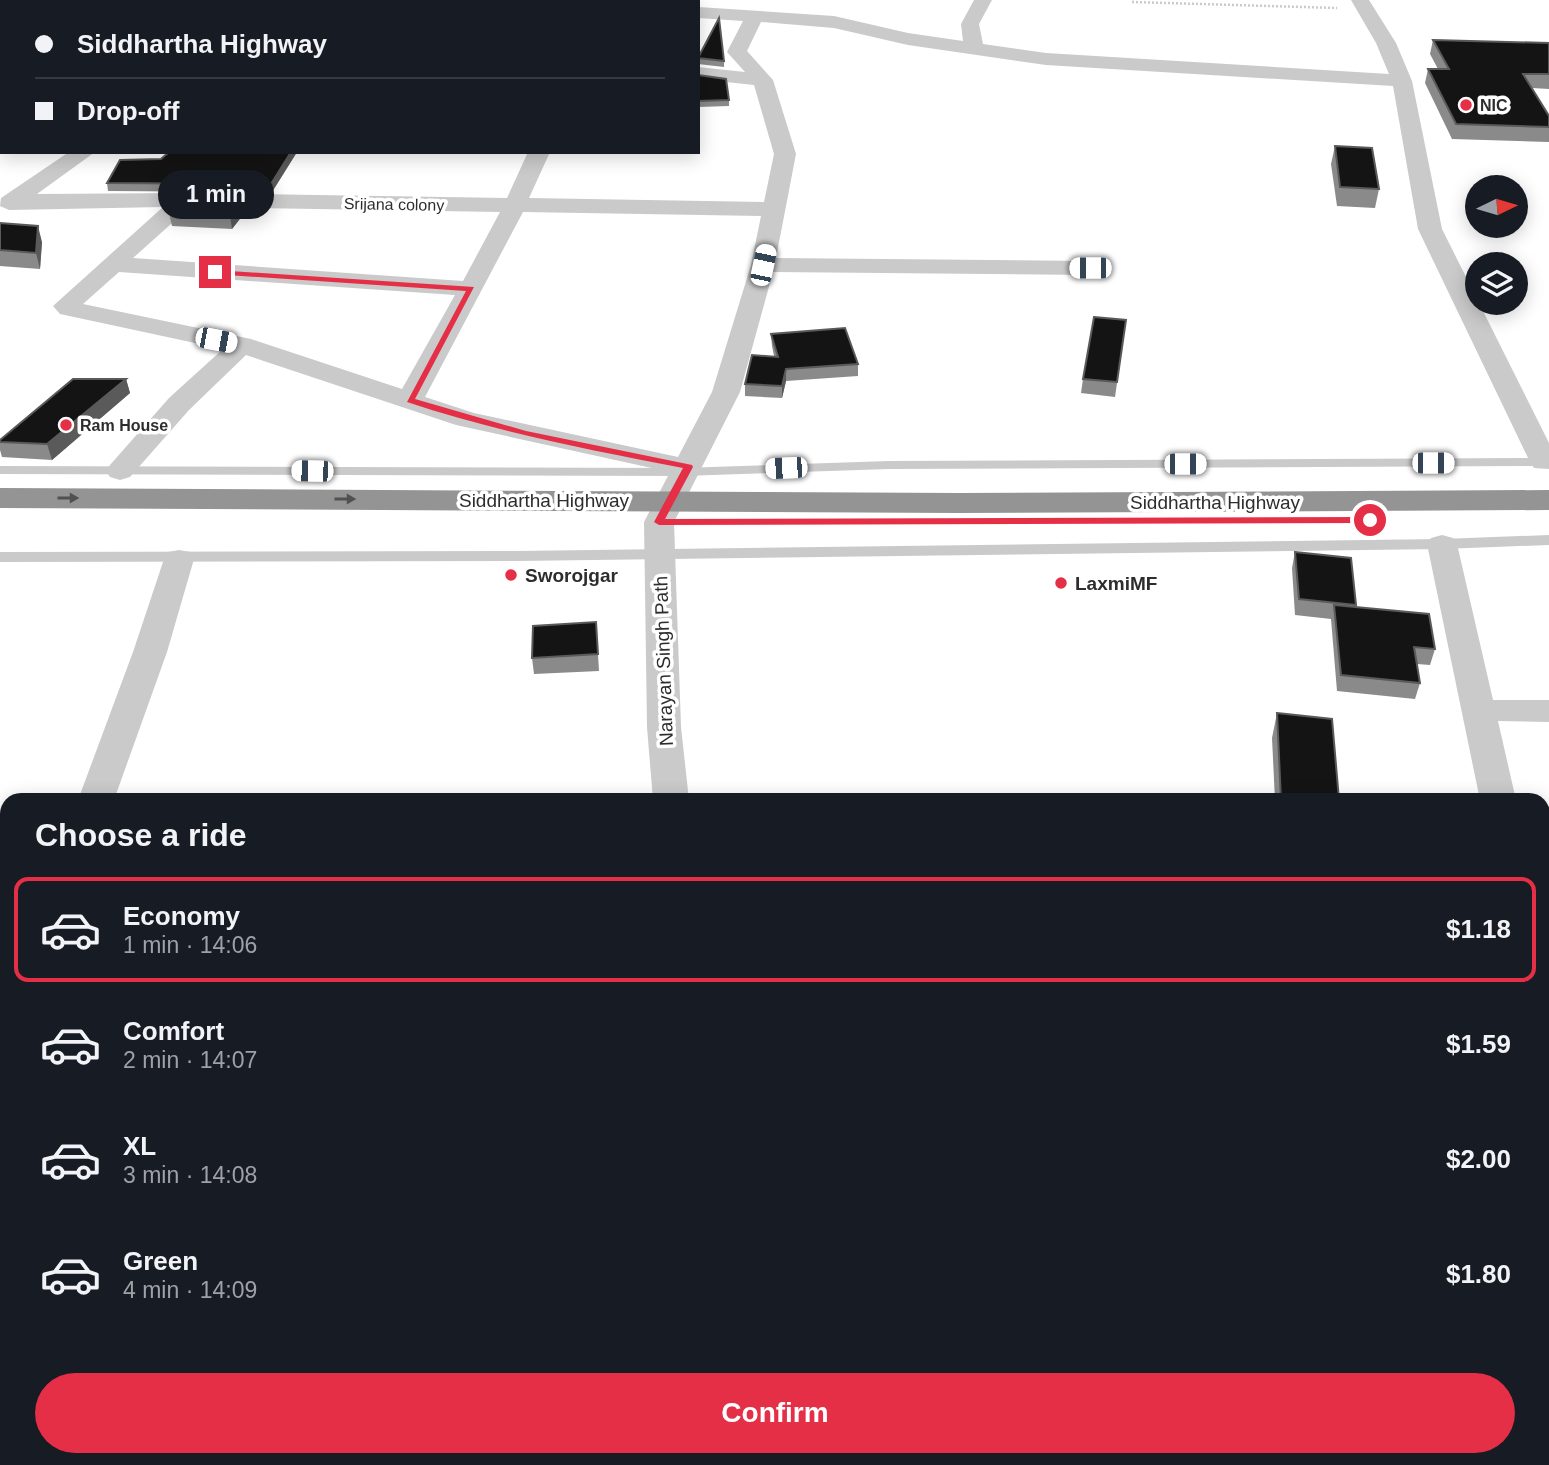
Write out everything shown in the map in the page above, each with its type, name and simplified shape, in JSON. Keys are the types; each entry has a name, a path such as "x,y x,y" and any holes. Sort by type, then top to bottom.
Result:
{"highway":[{"name":"Siddhartha Highway","path":"0,498 672,503 1549,500"},
{"name":"Siddhartha Highway","path":"0,523 672,503 1549,519"}],"street":[{"path":"974,50 970,24 983,0"},
{"path":"1363,5 1386,43 1402,80 1430,229 1546,462"},
{"path":"700,12 834,22 908,39 1045,59 1402,80"},
{"path":"184,200 65,306 242,345 466,419 526,434 672,503 726,392 763,265 785,154 763,80 737,52 755,16"},
{"path":"700,73 763,80"},
{"path":"6,205 81,154"},
{"path":"410,400 515,205 538,154"},
{"name":"Srijana colony","path":"6,205 184,200 774,209"},
{"path":"113,264 471,289"},
{"path":"763,265 1090,268"},
{"path":"120,471 179,404 242,345"},
{"name":"Narayan Singh Path","path":"670,793 664,727 672,503"},
{"path":"1442,544 1496,793"},
{"path":"99,793 150,652 179,559"},
{"path":"1478,710 1549,711"}],"lane":[{"path":"0,557 179,559 672,503 889,464 1546,462"},
{"path":"0,470 120,471 1442,544 1549,540"}],"path":[{"path":"1132,2 1363,5"}],"building":[{"path":"719,18 724,61 700,58"},
{"path":"1433,40 1549,43 1549,74 1523,74 1549,116 1549,127 1456,124 1428,69 1449,69"},
{"path":"700,75 726,79 729,100 700,101"},
{"path":"1335,146 1372,148 1379,189 1340,187"},
{"path":"167,154 290,154 271,184 107,183 120,160 161,159"},
{"path":"188,196 244,197 230,215 169,213"},
{"path":"0,223 38,226 36,253 0,250"},
{"path":"1094,317 1126,320 1117,382 1083,379"},
{"path":"845,328 858,364 786,369 782,386 745,384 752,355 778,357 771,334"},
{"path":"73,379 126,379 47,444 0,442 0,440"},
{"path":"1295,552 1351,558 1356,605 1299,599"},
{"path":"1334,605 1429,614 1435,649 1414,647 1420,683 1341,675"},
{"path":"596,622 598,654 532,658 533,626"},
{"path":"1277,713 1332,719 1338,793 1281,793"}],"place":[{"name":"NIC","path":"1466,105"},
{"name":"Ram House","path":"66,425"},
{"name":"Sworojgar","path":"511,575"},
{"name":"LaxmiMF","path":"1061,583"}],"route":[{"path":"215,272 471,289 410,400 466,419 526,434 688,467 659,522 1370,520"}]}
